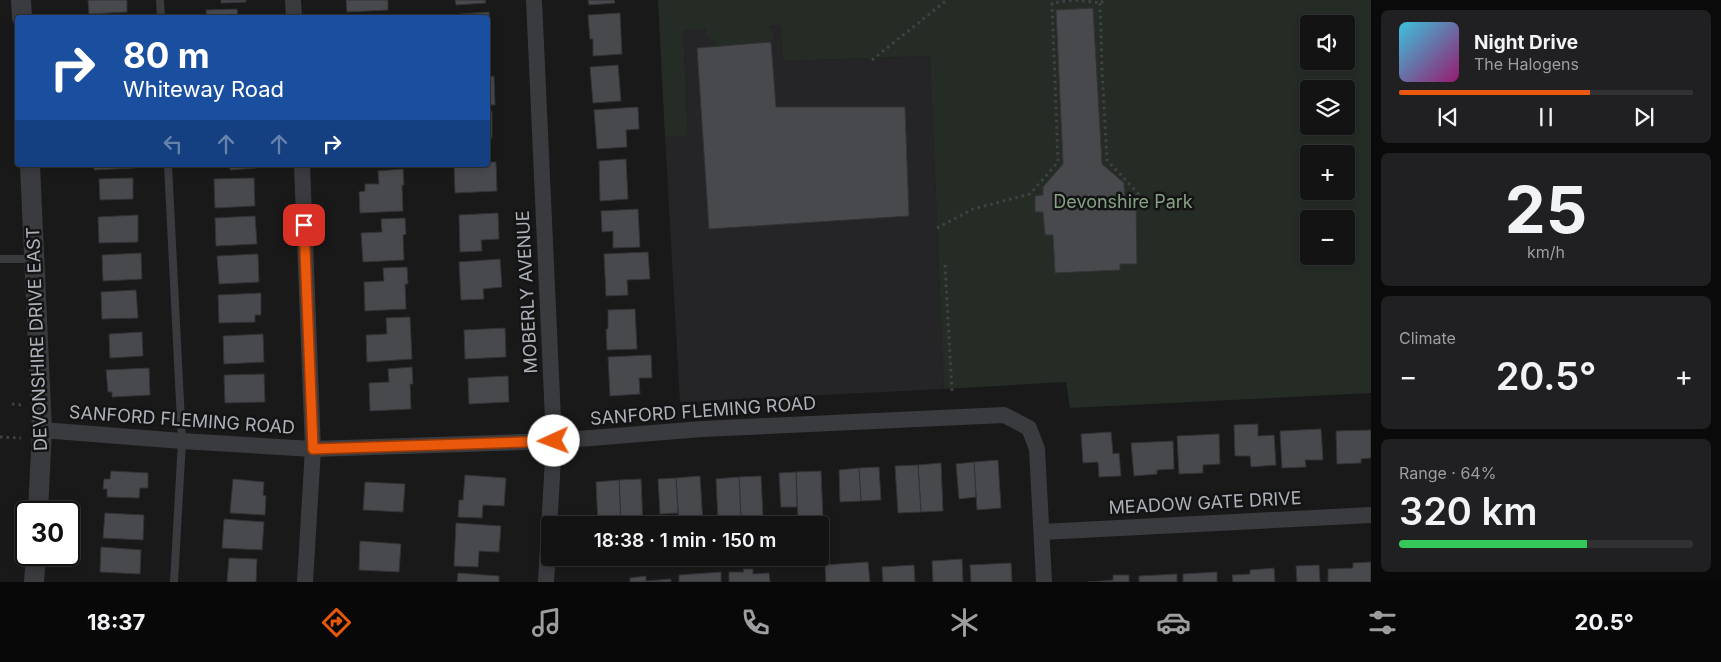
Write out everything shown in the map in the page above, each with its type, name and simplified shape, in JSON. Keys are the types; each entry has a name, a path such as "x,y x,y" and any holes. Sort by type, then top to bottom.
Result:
{"street":[{"path":"21,0 22,15"},
{"path":"293,0 294,15"},
{"name":"MOBERLY AVENUE","path":"534,0 554,441 546,582"},
{"name":"DEVONSHIRE DRIVE EAST","path":"30,167 42,430 39,501"},
{"path":"302,167 313,449 305,582"},
{"name":"SANFORD FLEMING ROAD","path":"42,430 182,442 313,449 554,441 702,429 1004,415 1029,428 1037,449 1044,582"},
{"name":"MEADOW GATE DRIVE","path":"1042,532 1371,515"},
{"path":"34,582 35,566"}],"lane":[{"path":"160,0 161,15"},
{"path":"168,167 182,442 174,582"},
{"path":"0,259 35,259"}],"path":[{"path":"872,60 947,0"},
{"path":"937,228 973,209 1030,194 1058,162 1052,3 1075,1 1100,3 1104,0"},
{"path":"1100,3 1107,160 1145,201"},
{"path":"945,265 952,392"}],"shaded area":[{"path":"780,25 783,61 930,56 944,389 680,402 665,136 688,135 683,30"}],"green space":[{"name":"Devonshire Park","path":"658,0 1371,0 1371,393 1070,408 1066,382 944,389 930,56 783,61 780,25 769,26 775,37 770,41 769,49 719,49 715,42 706,36 706,29 683,30 688,136 665,136"}],"building":[{"path":"88,0 127,0 127,12 89,14"},
{"path":"221,0 246,0 246,2 221,3"},
{"path":"346,0 388,0 388,10 347,12"},
{"path":"455,0 485,0 486,3 456,5"},
{"path":"588,0 614,0 615,3 589,5"},
{"path":"1093,8 1102,164 1124,183 1125,203 1136,203 1137,264 1120,264 1120,270 1055,273 1053,235 1045,235 1043,212 1035,212 1035,196 1043,195 1043,187 1063,164 1056,10"},
{"path":"237,9 238,15 207,15 206,10"},
{"path":"489,12 489,15 460,15"},
{"path":"620,13 622,54 593,56 593,39 590,39 588,15"},
{"path":"771,42 776,107 905,107 909,216 709,229 697,48"},
{"path":"618,65 621,101 593,103 590,67"},
{"path":"494,76 495,105 490,105 490,77"},
{"path":"638,107 639,129 626,130 627,147 597,149 594,110"},
{"path":"490,111 492,111 492,138 490,138"},
{"path":"626,159 628,199 600,201 599,161"},
{"path":"490,162 496,162 497,191 455,193 454,167 490,167"},
{"path":"94,167 135,167 135,168 94,170"},
{"path":"230,167 256,168 230,170"},
{"path":"403,169 403,211 360,213 359,192 365,191 365,184 379,184 378,171"},
{"path":"133,178 133,199 100,200 99,179"},
{"path":"254,178 255,206 215,208 214,179"},
{"path":"638,209 640,247 613,248 613,231 602,232 601,211"},
{"path":"498,213 499,239 481,240 482,251 460,252 459,215"},
{"path":"138,215 138,242 99,243 98,217"},
{"path":"255,216 257,244 216,246 215,218"},
{"path":"405,218 406,234 403,235 404,260 363,262 361,233 382,232 381,219"},
{"path":"648,252 650,279 627,280 628,295 606,296 604,254"},
{"path":"141,253 142,279 103,281 102,255"},
{"path":"258,254 259,282 219,284 217,256"},
{"path":"500,259 502,287 483,289 484,299 461,300 459,262"},
{"path":"407,267 408,284 405,284 406,309 365,311 364,282 384,281 383,268"},
{"path":"136,290 138,318 102,319 101,292"},
{"path":"261,293 261,315 255,315 255,322 219,323 218,295"},
{"path":"635,309 637,349 607,350 606,329 608,329 608,310"},
{"path":"410,317 412,359 367,362 366,335 387,334 386,318"},
{"path":"505,328 506,357 465,359 464,330"},
{"path":"142,332 143,356 110,358 109,334"},
{"path":"263,334 264,362 224,364 223,336"},
{"path":"651,355 652,378 639,378 640,394 610,396 608,357"},
{"path":"412,367 413,384 410,384 411,409 370,411 369,383 389,382 388,369"},
{"path":"149,368 150,395 112,397 112,392 108,392 106,370"},
{"path":"264,374 265,402 225,403 224,375"},
{"path":"508,376 509,402 469,404 468,378"},
{"path":"1258,424 1258,436 1274,435 1276,465 1251,467 1250,456 1235,456 1234,425"},
{"path":"1321,429 1323,460 1305,460 1306,467 1282,468 1280,431"},
{"path":"1371,430 1371,458 1361,459 1361,463 1337,464 1336,431"},
{"path":"1111,432 1113,454 1119,453 1121,476 1099,477 1098,462 1083,463 1081,434"},
{"path":"1219,434 1220,464 1203,465 1203,473 1179,474 1177,436"},
{"path":"1173,441 1174,469 1157,470 1157,474 1134,476 1131,443"},
{"path":"998,460 1001,508 977,510 974,462"},
{"path":"974,462 976,497 959,499 956,464"},
{"path":"941,463 943,511 921,512 918,465"},
{"path":"918,465 921,512 898,513 895,466"},
{"path":"879,467 881,500 861,501 859,468"},
{"path":"859,468 861,501 840,502 839,470"},
{"path":"111,471 148,473 148,488 140,488 139,498 107,497 107,489 103,489 104,479 110,479"},
{"path":"821,471 823,516 798,516 796,472"},
{"path":"796,472 797,507 781,507 779,473"},
{"path":"465,475 506,478 504,506 483,505 482,518 458,517 459,500 463,500"},
{"path":"700,476 703,516 678,516 676,478"},
{"path":"761,476 763,516 741,516 739,477"},
{"path":"739,477 741,516 718,516 716,479"},
{"path":"676,478 678,513 660,514 658,479"},
{"path":"233,479 264,482 263,495 266,496 265,515 230,513"},
{"path":"641,479 643,516 621,516 619,480"},
{"path":"619,480 621,516 598,516 596,482"},
{"path":"365,482 405,484 403,512 363,510"},
{"path":"105,513 144,515 143,540 103,538"},
{"path":"224,519 264,522 262,550 222,548"},
{"path":"456,523 501,526 499,552 479,551 478,567 454,566"},
{"path":"360,541 401,544 399,572 359,570"},
{"path":"101,547 141,550 140,574 100,572"},
{"path":"229,558 257,559 256,582 227,582"},
{"path":"962,559 963,582 933,582 932,561"},
{"path":"868,562 870,582 826,582 825,566"},
{"path":"1371,562 1371,582 1328,582 1328,569 1353,568 1353,563"},
{"path":"1011,563 1012,582 971,582 970,565"},
{"path":"914,565 915,582 883,582 882,567"},
{"path":"1319,565 1320,582 1297,582 1296,566"},
{"path":"1274,568 1275,582 1233,582 1232,575 1250,574 1250,570"},
{"path":"743,569 753,569 753,574 769,573 770,582 729,582 729,572 744,572"},
{"path":"721,572 721,582 679,582 679,575"},
{"path":"1217,572 1217,582 1183,582 1183,574"},
{"path":"458,573 499,576 499,582 457,582"},
{"path":"1177,574 1177,582 1139,582 1139,576"},
{"path":"1113,575 1129,575 1129,582 1088,582 1113,580"},
{"path":"646,576 646,581 671,579 671,582 630,582 630,578"}],"route":[{"path":"304,225 313,449 554,441"}]}
